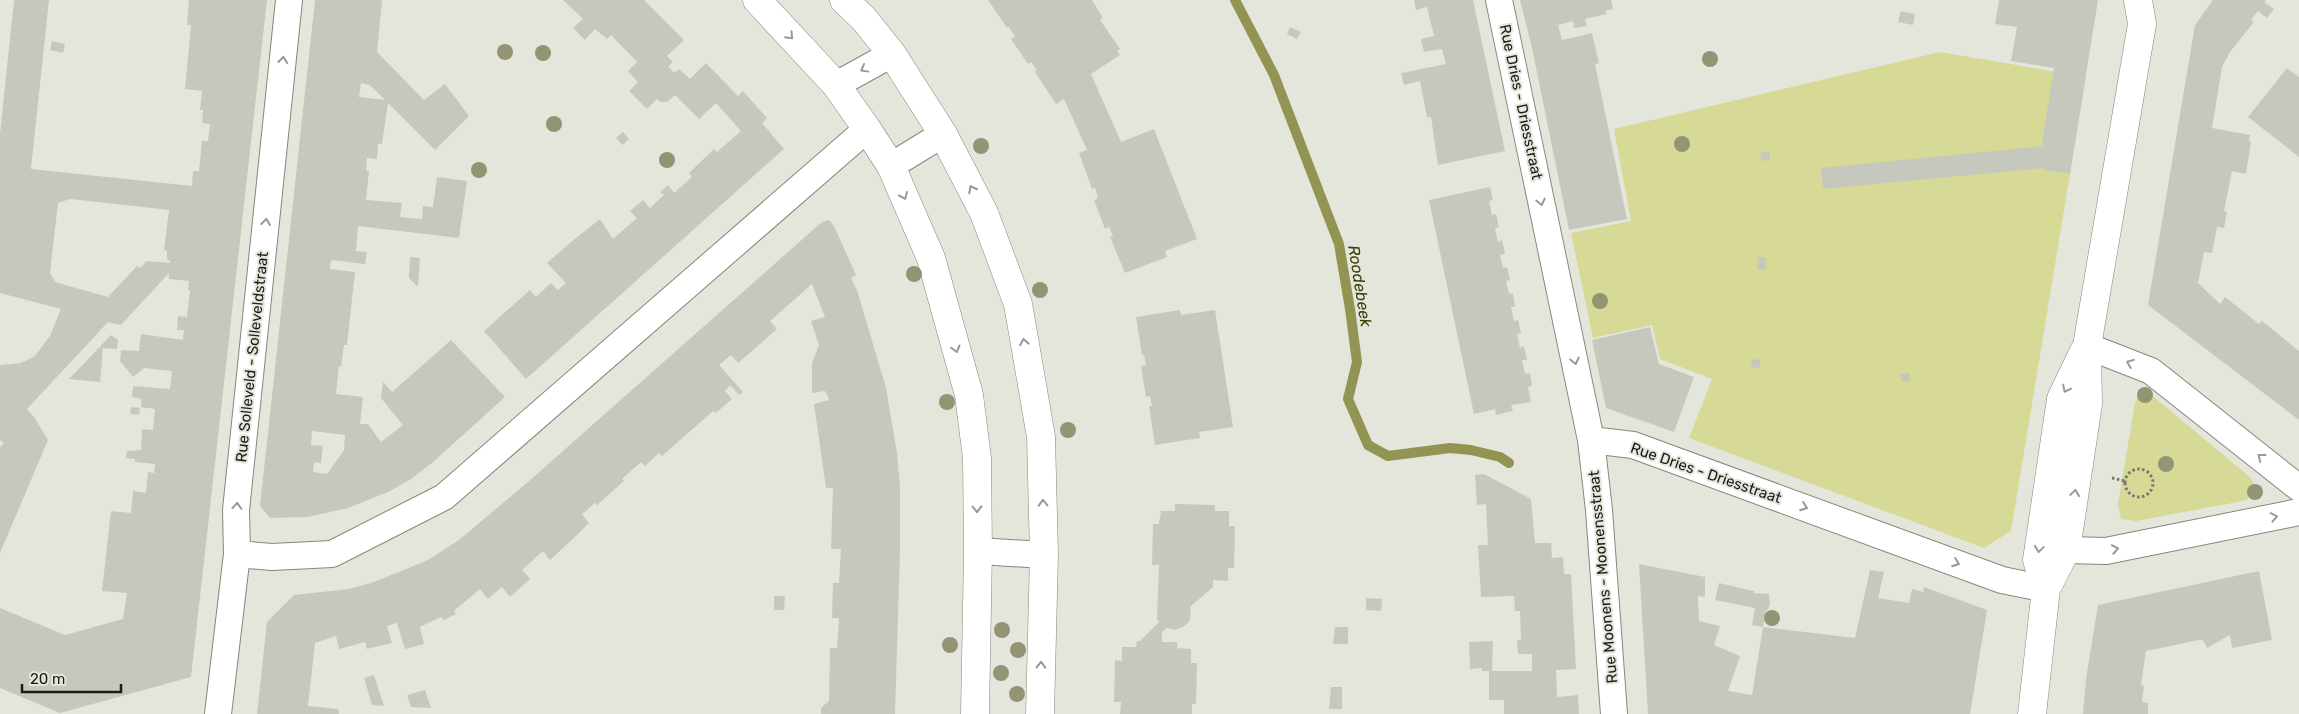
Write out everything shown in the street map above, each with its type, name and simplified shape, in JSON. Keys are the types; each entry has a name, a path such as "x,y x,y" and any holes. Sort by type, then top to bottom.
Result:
{"main road":[{"path":"757,0 836,85 867,129 891,166 931,258 969,395 976,458 978,551 975,714"},
{"path":"844,0 864,19 892,54 943,134 984,213 1018,304 1042,437 1044,555 1040,714"},
{"path":"2032,714 2046,589 2066,550 2088,404 2087,346 2140,12 2159,0"},
{"path":"2046,589 2037,560 2061,399 2087,346"}],"street":[{"name":"Rue Solleveld - Solleveldstraat","path":"218,714 237,554 236,510 289,0"},
{"name":"Rue Dries - Driesstraat","path":"1499,0 1591,440 1633,445 2002,580 2046,589"},
{"path":"836,85 892,54"},
{"path":"237,554 272,557 332,554 444,497 867,129"},
{"path":"891,166 943,134"},
{"path":"2087,346 2151,371 2299,488"},
{"name":"Rue Moonens - Moonensstraat","path":"1591,440 1599,510 1614,714"},
{"path":"2066,550 2106,551 2299,512"},
{"path":"978,551 1044,555"}],"path":[{"path":"2140,468 2149,472 2154,481 2154,486 2145,496 2136,497 2128,492 2125,481 2131,471 2140,468"},
{"path":"2112,478 2125,481"}],"green space":[{"path":"1940,52 2086,77 2011,531 1984,548 1689,438 1712,379 1660,359 1652,325 1593,338 1571,233 1631,221 1614,129"},
{"path":"2141,390 2154,397 2251,478 2256,490 2252,497 2243,501 2136,521 2121,519 2118,504 2135,403"}],"building":[{"path":"14,0 49,0 31,169 192,186 193,171 199,171 202,141 208,141 210,124 202,123 203,110 200,110 202,91 185,89 191,25 187,25 189,0 267,0 191,677 60,713 0,688 0,608 65,635 123,619 127,593 102,591 111,511 131,513 133,491 146,493 148,472 154,473 155,464 135,462 135,459 126,458 127,451 141,450 142,429 153,430 155,409 141,407 142,399 132,397 133,386 170,389 172,371 144,368 133,377 120,361 121,350 139,351 141,334 183,340 184,330 177,330 178,316 187,317 190,290 188,290 189,281 169,279 169,273 121,325 108,322 27,409 48,440 0,553 0,447 4,443 0,440 0,365 20,363 34,357 50,336 61,309 0,293 0,134","holes":["70,199 169,210 164,250 167,251 167,258 171,263 147,261 140,268 137,266 108,297 55,282 50,273 58,203"]},
{"path":"315,0 382,0 377,52 424,100 445,84 469,116 435,150 388,103 382,144 378,144 377,159 367,158 366,171 369,171 366,200 402,203 400,217 422,219 423,206 433,207 437,177 467,181 459,238 358,226 356,251 367,252 365,264 331,260 330,269 355,272 347,345 344,345 341,367 339,366 336,394 363,397 360,424 368,424 381,442 403,425 381,398 383,382 392,392 451,340 505,397 433,462 411,479 388,492 348,508 307,517 270,518 260,506","holes":["361,83 370,85 385,100 359,97","312,431 345,435 344,450 327,474 313,472 314,462 321,463 323,446 311,445"]},
{"path":"563,0 644,0 684,40 667,56 673,62 668,66 674,73 679,69 690,79 706,63 738,96 743,91 767,118 762,123 784,149 526,379 484,331 530,290 536,297 551,283 558,290 566,283 547,263 600,219 613,239 637,218 630,211 643,200 650,208 664,195 660,192 668,185 674,193 692,177 689,173 714,149 717,152 741,131 716,103 699,119 675,95 667,102 661,102 657,99 647,109 629,91 638,82 628,71 637,62 611,35 607,39 595,29 585,40 573,28 583,19"},
{"path":"988,0 1092,0 1103,18 1100,20 1120,49 1117,51 1120,55 1091,74 1121,142 1154,129 1197,239 1165,251 1167,257 1125,273 1110,237 1113,236 1109,227 1105,229 1094,200 1098,198 1095,188 1092,189 1079,153 1087,150 1064,99 1056,104 1035,72 1037,70 1031,62 1028,64 1011,39 1015,36 1009,27 1007,28"},
{"path":"1414,0 1473,0 1505,151 1438,165 1431,117 1427,117 1420,81 1404,85 1401,73 1446,64 1442,49 1424,52 1421,39 1434,36 1427,7 1416,10"},
{"path":"1520,0 1611,0 1613,9 1605,11 1607,14 1585,19 1587,26 1574,28 1573,21 1558,25 1562,40 1592,33 1599,63 1595,64 1627,219 1569,230 1532,48"},
{"path":"1999,0 2098,0 2070,174 2045,170 2045,168 1823,189 1821,168 2043,146 2042,142 2054,68 2011,61 2017,27 1995,24"},
{"path":"2213,0 2266,0 2264,2 2274,9 2267,18 2258,11 2251,20 2254,22 2230,52 2222,67 2212,128 2250,135 2249,142 2251,142 2246,174 2232,171 2224,211 2227,212 2224,228 2217,227 2212,253 2204,252 2198,283 2220,304 2225,297 2259,324 2262,321 2299,351 2299,420 2148,305 2195,25"},
{"path":"1901,11 1915,14 1913,25 1898,22"},
{"path":"1290,27 1301,32 1297,39 1287,34"},
{"path":"52,41 65,44 63,53 50,50"},
{"path":"2287,68 2299,77 2299,157 2248,117"},
{"path":"623,132 629,139 623,145 616,138"},
{"path":"1769,151 1770,160 1761,161 1760,153"},
{"path":"1490,187 1493,200 1489,201 1492,215 1496,214 1499,227 1495,228 1498,242 1502,240 1505,254 1500,255 1503,268 1507,267 1510,280 1506,281 1509,294 1513,293 1515,307 1511,307 1514,321 1518,320 1521,333 1517,334 1520,348 1524,346 1527,360 1522,360 1525,374 1530,373 1532,386 1528,387 1531,402 1511,405 1513,411 1496,415 1495,409 1474,414 1429,200"},
{"path":"829,220 834,226 856,275 851,278 857,290 886,388 897,453 900,485 900,551 895,714 821,714 821,708 829,701 830,648 837,648 839,618 832,618 833,583 839,583 841,549 831,549 833,488 826,488 814,404 829,400 825,391 812,393 812,363 819,345 811,321 825,317 812,284 770,321 777,329 752,351 738,363 731,355 719,365 743,392 739,395 730,385 725,391 732,399 716,413 713,411 662,456 659,453 645,466 641,462 622,479 624,481 597,505 595,503 582,514 589,523 550,560 543,551 522,570 530,579 510,597 502,587 488,599 480,589 454,611 456,614 444,620 441,617 420,627 424,644 405,649 397,623 387,626 392,643 367,649 365,642 339,649 336,636 315,643 308,706 338,709 339,714 257,714 267,622 294,595 349,589 374,582 428,560 459,540 529,481 822,222"},
{"path":"410,257 420,258 418,287 409,278"},
{"path":"1758,257 1766,258 1766,270 1757,270"},
{"path":"1180,310 1181,315 1215,310 1233,427 1199,432 1200,438 1155,445 1149,406 1152,406 1150,396 1146,397 1141,366 1146,365 1144,355 1142,355 1136,317"},
{"path":"1650,327 1659,364 1694,377 1674,432 1606,408 1592,340"},
{"path":"111,335 118,340 117,349 103,348 100,382 69,379"},
{"path":"1760,359 1760,367 1752,368 1751,360"},
{"path":"1910,373 1910,382 1901,382 1900,374"},
{"path":"131,407 140,408 139,415 130,414"},
{"path":"1484,474 1531,499 1535,543 1551,543 1552,558 1563,557 1564,574 1571,574 1576,669 1556,670 1557,697 1578,695 1579,714 1504,714 1504,700 1489,700 1489,671 1482,671 1482,668 1470,669 1469,642 1493,641 1492,671 1532,671 1532,654 1518,654 1517,640 1521,640 1520,611 1515,611 1514,596 1481,597 1478,545 1488,545 1486,504 1477,505 1475,475"},
{"path":"1175,504 1215,505 1215,511 1229,511 1229,526 1235,526 1234,568 1228,568 1228,581 1213,580 1213,587 1190,607 1189,622 1175,630 1167,628 1162,632 1162,642 1177,642 1177,648 1191,649 1191,663 1197,663 1196,704 1192,704 1192,714 1120,714 1121,702 1114,702 1115,660 1122,661 1122,647 1136,647 1137,641 1140,641 1159,622 1157,619 1159,565 1152,565 1153,524 1159,524 1161,511 1175,511"},
{"path":"1639,564 1705,577 1705,597 1698,596 1699,621 1720,626 1714,645 1740,656 1728,691 1752,695 1763,627 1855,638 1870,570 1884,572 1878,598 1909,603 1912,589 1923,592 1924,587 1987,610 1970,714 1648,714"},
{"path":"2259,571 2272,640 2232,648 2230,635 2207,648 2203,640 2199,640 2146,651 2141,685 2144,686 2142,702 2148,703 2148,714 2083,714 2086,679 2098,605"},
{"path":"1719,583 1754,591 1754,593 1769,594 1770,604 1768,610 1766,610 1763,627 1752,625 1755,608 1715,600"},
{"path":"774,596 785,596 784,610 774,610"},
{"path":"1366,598 1382,599 1381,611 1366,610"},
{"path":"1335,627 1348,627 1348,644 1333,644"},
{"path":"374,675 384,706 372,705 364,678"},
{"path":"1331,687 1342,687 1342,709 1329,709"},
{"path":"425,690 431,708 411,707 407,695"}],"waterway":[{"name":"Roodebeek","path":"1235,0 1274,75 1339,244 1357,362 1348,399 1368,445 1388,456 1450,448 1471,450 1500,457 1509,463"}]}
